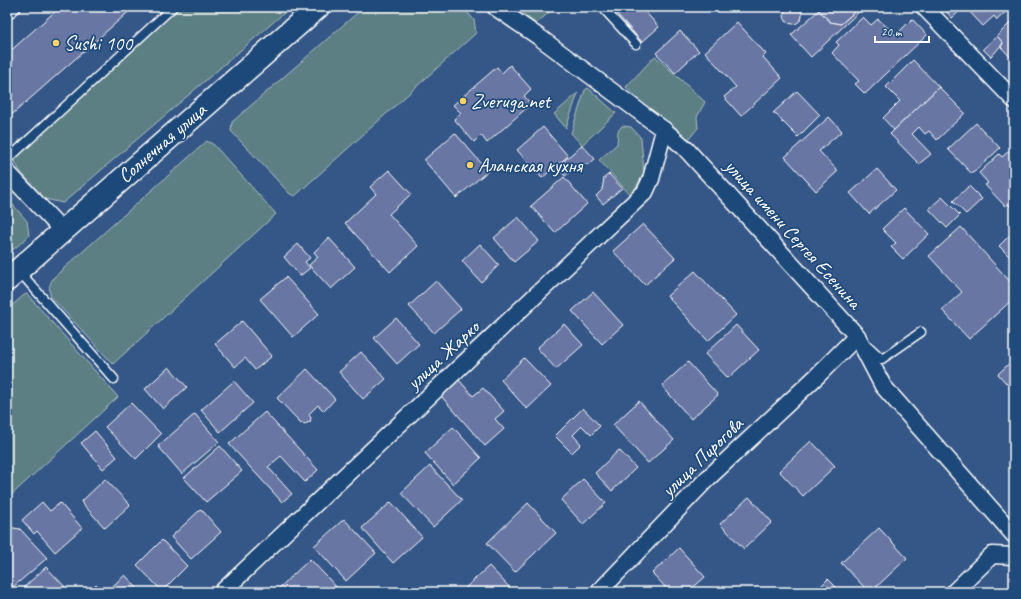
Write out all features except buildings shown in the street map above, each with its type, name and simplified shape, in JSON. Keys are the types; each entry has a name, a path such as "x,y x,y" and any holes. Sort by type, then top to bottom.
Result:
{"main road":[{"name":"Солнечная улица","path":"12,275 318,7"}],"street":[{"name":"улица имени Сергея Есенина","path":"495,7 539,37 664,130 685,148 857,336 883,386 1014,535"},
{"path":"924,7 1014,100"},
{"name":"улица Жарко","path":"222,592 645,192 651,179 664,130"},
{"path":"7,172 63,231"},
{"name":"улица Пирогова","path":"599,592 706,480 857,336"},
{"path":"954,592 992,555 1014,556"}],"lane":[{"path":"7,16 18,7"},
{"path":"7,160 173,7"},
{"path":"602,7 636,44"},
{"path":"12,275 114,380"},
{"path":"857,336 882,360 920,332"}],"green space":[{"path":"179,7 291,7 63,203 45,199 19,170 14,159 18,142"},
{"path":"364,7 463,7 474,20 476,33 295,196 290,194 231,131 232,122"},
{"path":"515,7 555,7 536,24"},
{"path":"655,56 705,102 697,117 698,128 689,139 675,138 626,87"},
{"path":"588,88 616,113 582,145 571,133 585,90"},
{"path":"578,93 566,128 554,114"},
{"path":"622,126 631,127 641,138 644,173 631,196 599,160 617,144 618,131"},
{"path":"207,141 214,145 276,214 113,364 51,297 49,288 53,278"},
{"path":"7,198 27,221 29,236 7,255"},
{"path":"27,294 118,397 7,499 7,310"}],"place":[{"name":"Sushi 100","path":"56,43"},
{"name":"Zveruga.net","path":"463,101"},
{"name":"Аланская кухня","path":"470,165"}]}
